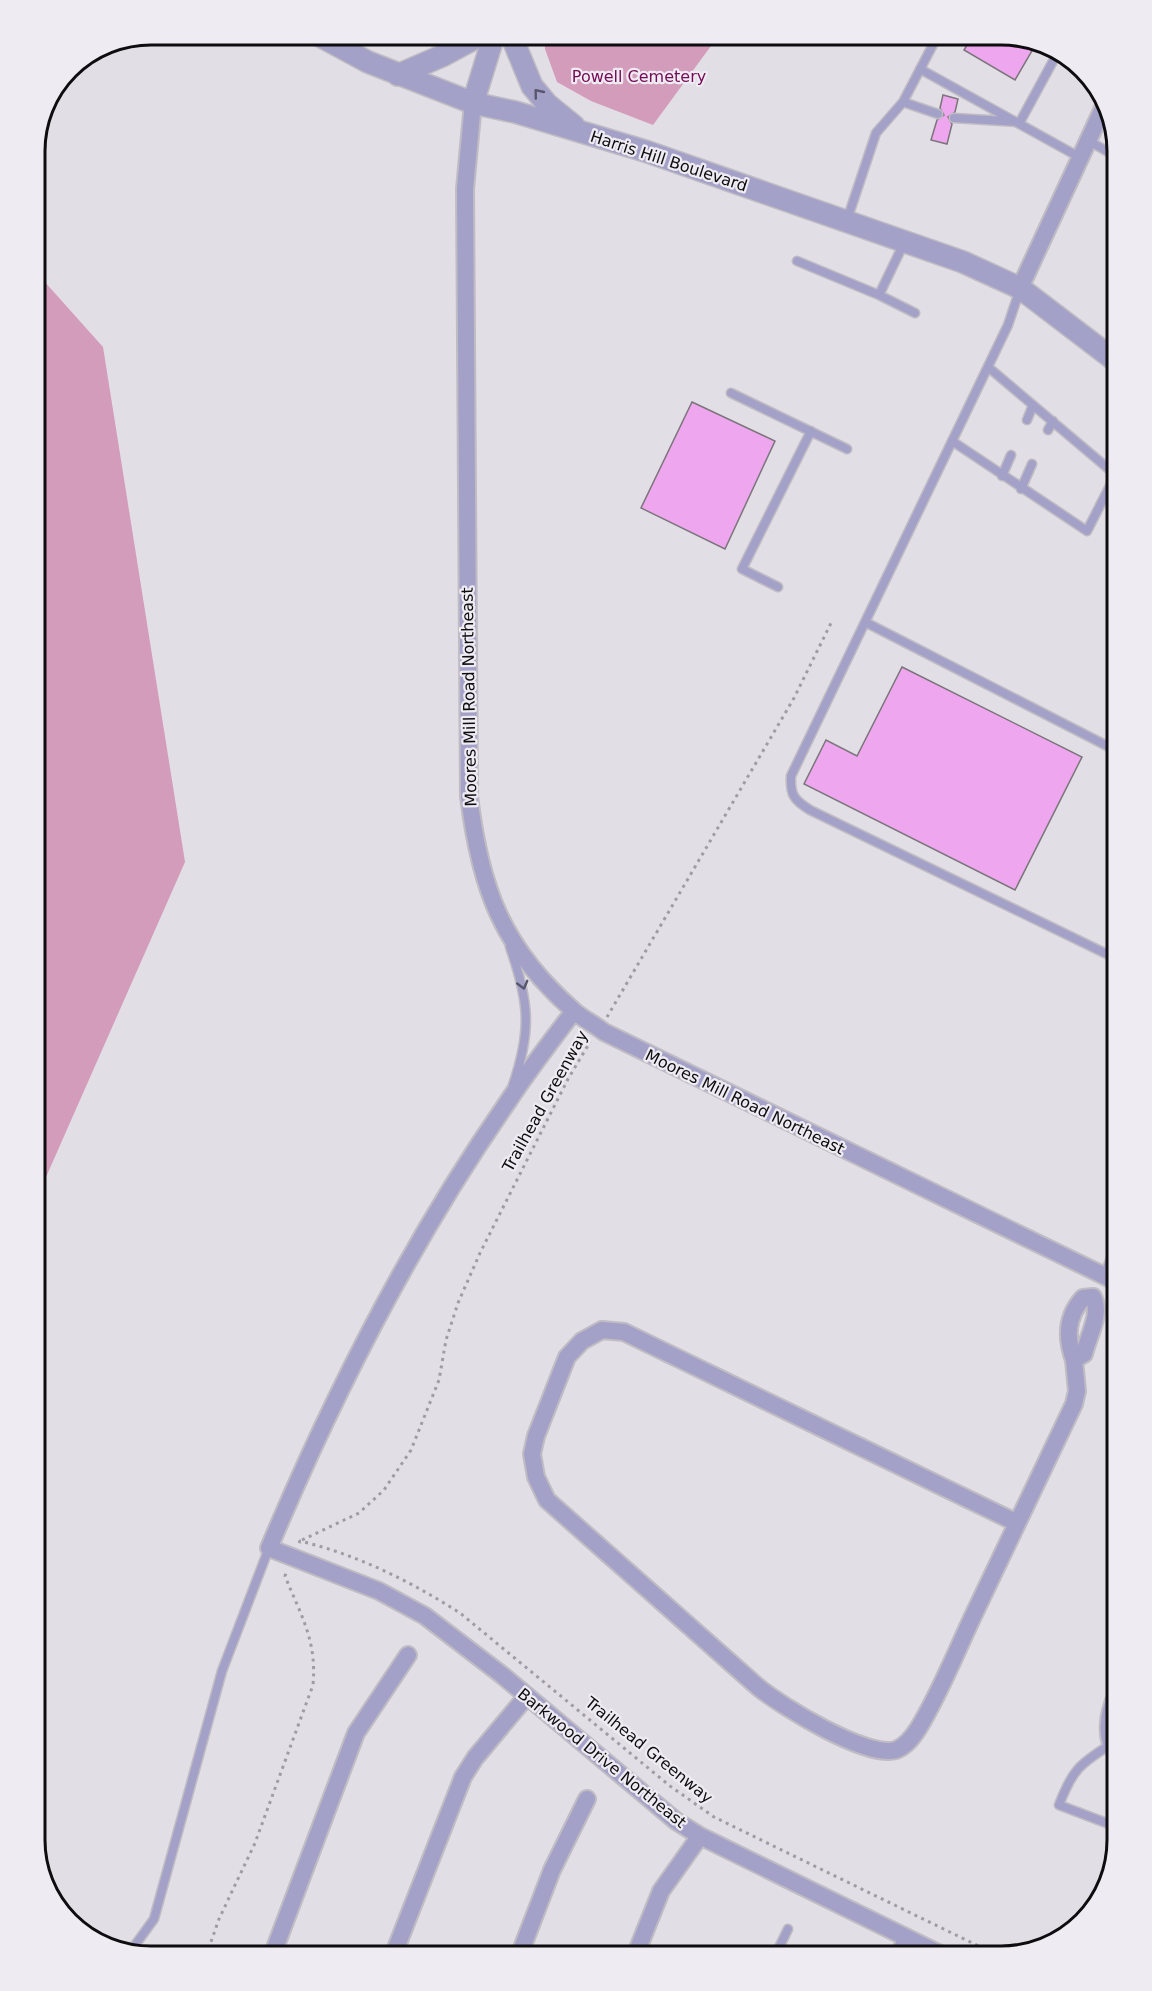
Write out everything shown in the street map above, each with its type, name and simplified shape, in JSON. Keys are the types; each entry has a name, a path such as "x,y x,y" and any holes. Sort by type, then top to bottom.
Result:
{"street":[{"name":"Harris Hill Boulevard","path":"339,45 398,75 473,103 581,132 847,220 963,262 1020,288 1107,354"},
{"path":"398,75 444,56 463,45"},
{"name":"Moores Mill Road Northeast","path":"491,45 473,103 465,189 469,796 483,878 504,929 544,981 574,1011 600,1028 639,1050 1107,1277"},
{"path":"515,45 532,86 547,104 581,132"},
{"path":"1020,288 1100,115"},
{"path":"269,1548 341,1387 383,1307 506,1104 574,1011"},
{"path":"1017,1523 624,1332 602,1330 582,1341 567,1357 536,1436 532,1454 536,1477 547,1500 758,1688 784,1708 856,1743 878,1751 892,1751 905,1746 918,1730 1074,1404 1077,1390 1074,1360 1067,1340 1070,1322 1076,1306 1083,1298 1093,1297 1107,1283"},
{"name":"Barkwood Drive Northeast","path":"269,1548 379,1592 425,1616 502,1675 676,1821 700,1836 923,1946"},
{"path":"276,1946 356,1733 408,1655"},
{"path":"397,1946 463,1777 475,1758 526,1697"},
{"path":"523,1946 552,1870 587,1799"},
{"path":"640,1946 661,1891 700,1836"},
{"path":"903,1946 907,1938"}],"lane":[{"path":"847,220 876,133 903,102 933,45"},
{"path":"1020,122 1054,59"},
{"path":"920,69 1020,122 1081,158"},
{"path":"903,102 938,114"},
{"path":"954,118 1020,122"},
{"path":"1089,141 1107,152"},
{"path":"879,295 906,241"},
{"path":"797,261 879,295 915,313"},
{"path":"1020,288 1008,325 791,776 790,790 795,801 1107,954"},
{"path":"988,367 1107,467"},
{"path":"731,393 847,449"},
{"path":"1027,420 1033,405"},
{"path":"1048,430 1053,421"},
{"path":"778,587 742,569 811,431"},
{"path":"952,441 1087,531 1107,494"},
{"path":"1002,476 1011,455"},
{"path":"1021,489 1032,464"},
{"path":"865,622 1107,745"},
{"path":"504,929 524,986 528,1008 528,1032 523,1055 506,1104"},
{"path":"135,1945 154,1918 222,1671 269,1548"},
{"path":"1107,1753 1087,1760 1069,1778 1059,1805 1107,1823"},
{"path":"780,1946 788,1929"}],"path":[{"name":"Trailhead Greenway","path":"300,1541 360,1513 384,1490 411,1450 439,1380 446,1340 458,1303 480,1253 568,1079 794,698 831,623"},
{"name":"Trailhead Greenway","path":"300,1541 337,1550 391,1574 426,1591 460,1613 670,1786 714,1817 978,1946"},
{"path":"210,1946 219,1919 255,1843 313,1685 315,1659 311,1639 285,1576 300,1541"}],"green space":[{"name":"Powell Cemetery","path":"545,45 712,45 653,125 591,101 557,82"},
{"path":"45,282 103,347 185,862 45,1179"}],"building":[{"path":"967,45 1008,45 1032,50 1015,80 964,50"},
{"path":"943,95 958,99 955,112 948,117 952,124 947,144 931,140 937,120 944,115 940,108"},
{"path":"692,402 775,441 725,549 641,508"},
{"path":"902,667 1082,757 1015,890 804,784 826,740 857,756"}]}
